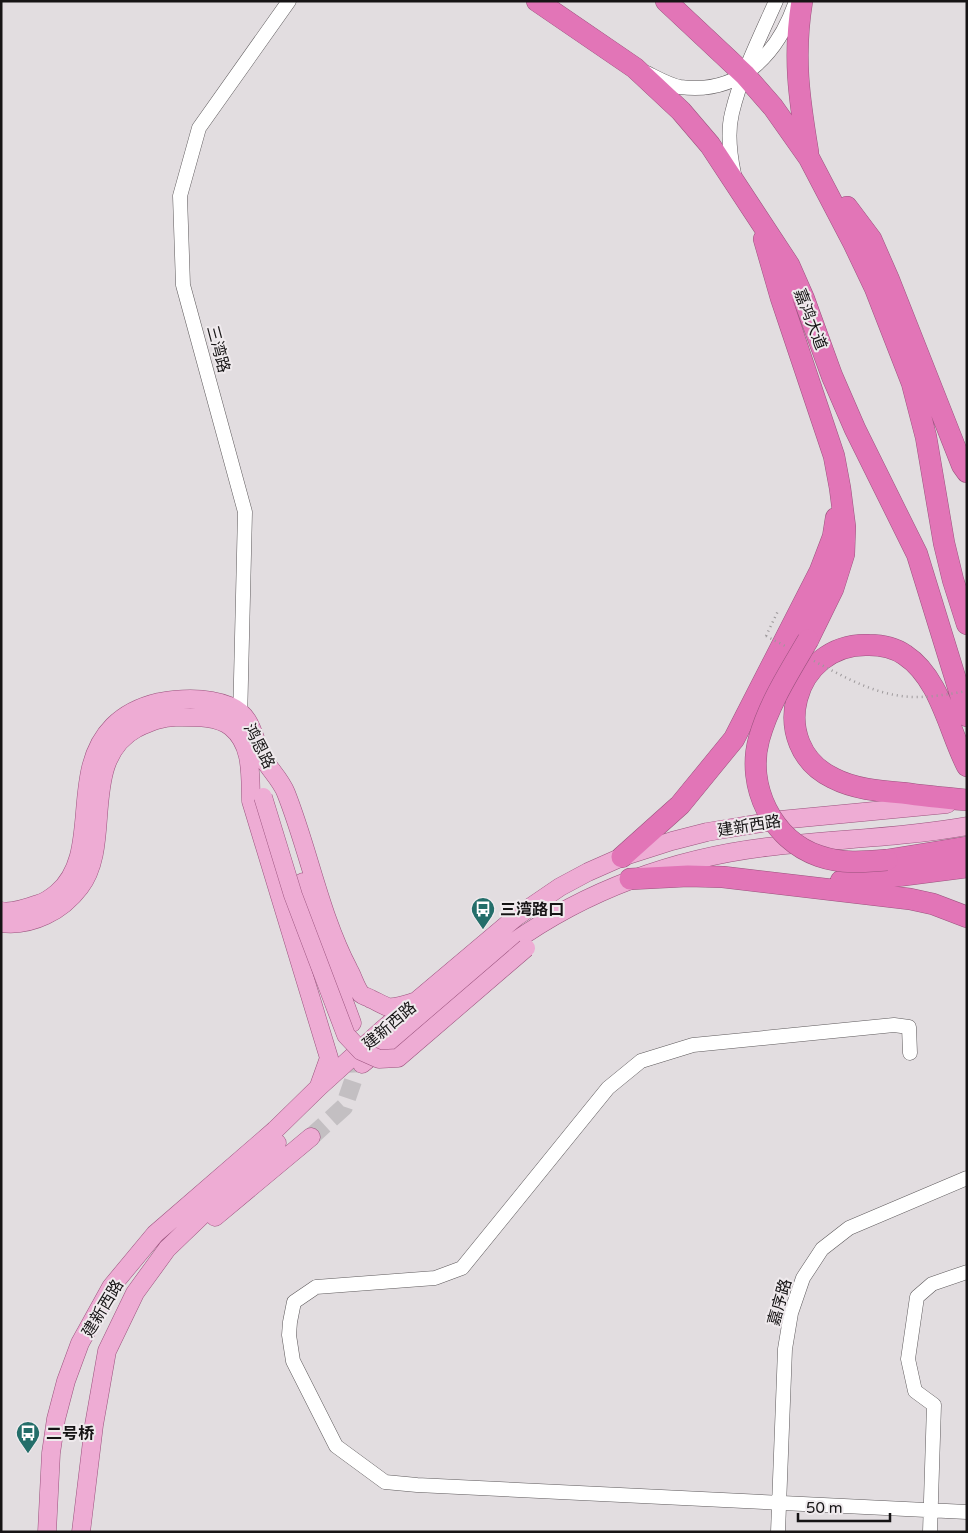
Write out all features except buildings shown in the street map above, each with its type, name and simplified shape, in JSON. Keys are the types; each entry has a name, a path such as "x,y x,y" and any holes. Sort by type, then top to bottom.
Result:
{"highway":[{"name":"嘉鸿大道","path":"537,1 635,68 681,112 710,145 789,265 804,299 832,376 855,429 917,554 967,716"},
{"path":"666,1 745,75 773,107 870,239 889,280 965,471"},
{"path":"802,1 797,29 796,66 809,158 876,288 912,383 926,437 944,543 967,624"},
{"path":"758,217 781,298 834,456 845,527 844,554 833,589 803,649 779,689 759,739 756,760 760,796 776,826 802,849 841,862 859,863 887,860 967,846"},
{"path":"622,857 680,805 734,739 820,571 833,537 840,488"},
{"path":"963,759 941,703 933,688 914,663 905,655 879,645 848,646 833,652 815,665 802,684 795,708 797,734 801,747 818,769 832,778 869,790 967,800"},
{"path":"630,879 688,876 858,881 967,867"},
{"path":"723,877 910,899 933,904 967,917"}],"main road":[{"name":"鸿恩路","path":"1,911 27,908 46,902 70,878 77,862 82,842 88,780 93,755 103,736 117,721 132,712 152,704 172,700 192,699 228,705 240,712 249,723 257,759 251,801 328,1058 319,1087"},
{"name":"鸿恩路","path":"1,923 29,921 51,913 68,901 82,885 91,866 101,782 107,762 118,745 132,731 151,721 170,717 213,719 227,724 240,734 257,759 285,790 339,952 362,995 389,1007 417,1002"},
{"path":"257,759 263,797 293,894 346,1035 361,1051 379,1059 398,1058 526,948 588,898"},
{"path":"257,759 352,1023"},
{"name":"建新西路","path":"47,1532 49,1487 56,1419 66,1382 80,1343 111,1287 154,1234 275,1130 382,1030 516,918 560,887 622,857 672,841 744,825 967,800"},
{"name":"建新西路","path":"81,1532 94,1425 107,1351 135,1293 167,1249 345,1078 511,944 534,928 588,898 630,879 666,868 737,852 967,826"},
{"path":"167,1249 212,1220 311,1137"},
{"path":"71,1532 82,1422 90,1386 107,1351"},
{"path":"40,1532 49,1487"}],"street":[{"name":"三湾路","path":"240,734 245,512 183,284 180,196 199,128 289,1"},
{"path":"737,185 730,158 732,113 745,75 776,1"},
{"path":"635,68 678,86 696,88 721,85 745,75 768,54 788,24 796,1"},
{"path":"910,1053 909,1027 894,1025 693,1045 641,1061 608,1088 462,1268 436,1278 316,1287 294,1302 289,1329 293,1361 336,1446 386,1482 778,1504 967,1512"},
{"name":"嘉序路","path":"778,1532 786,1349 791,1313 803,1278 822,1249 849,1228 967,1178"},
{"path":"930,1532 934,1405 915,1391 908,1359 917,1297 932,1284 967,1272"}],"path":[{"path":"778,611 766,636 803,649 861,686 914,697 967,691"}],"tunnel":[{"path":"311,1137 344,1107 355,1075 354,1046"}],"place":[{"name":"三湾路口","path":"483,930"},
{"name":"二号桥","path":"28,1454"}]}
